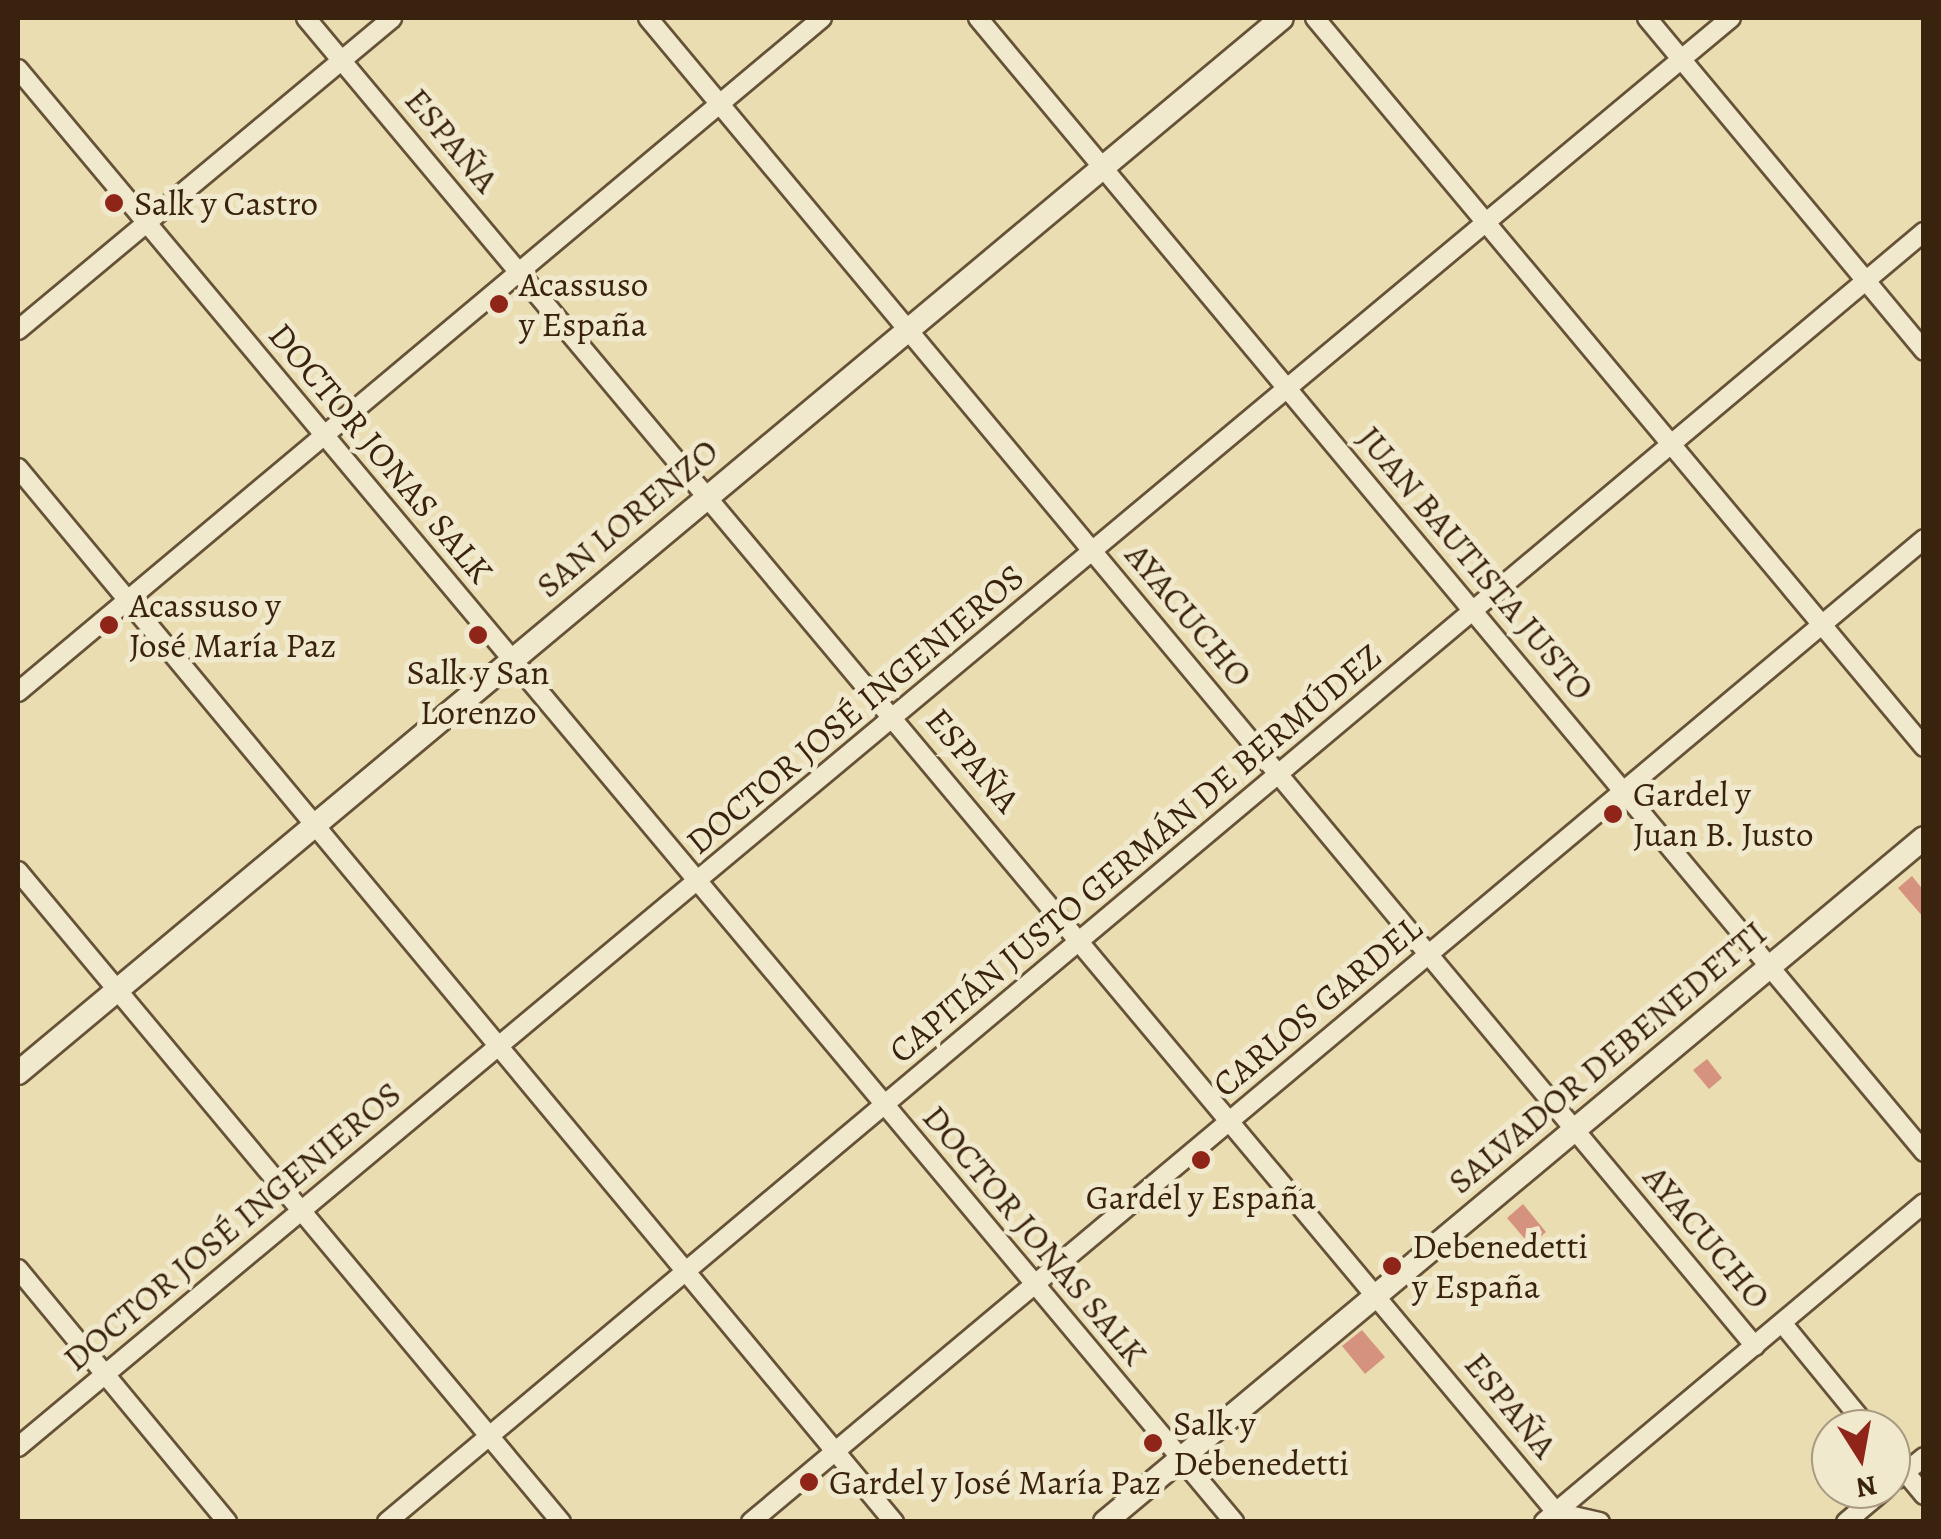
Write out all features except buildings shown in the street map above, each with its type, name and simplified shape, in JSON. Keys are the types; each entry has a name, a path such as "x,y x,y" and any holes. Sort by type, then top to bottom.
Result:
{"street":[{"name":"ESPAÑA","path":"306,18 1378,1294 1550,1516 1600,1522"},
{"path":"18,330 392,18"},
{"name":"AYACUCHO","path":"648,18 1755,1346"},
{"path":"18,692 822,18"},
{"name":"JUAN BAUTISTA JUSTO","path":"978,18 1924,1152"},
{"name":"SAN LORENZO","path":"18,1073 1282,18"},
{"path":"1315,18 1924,747"},
{"path":"1647,18 1924,351"},
{"name":"DOCTOR JOSÉ INGENIEROS","path":"18,1447 1732,18"},
{"name":"DOCTOR JONAS SALK","path":"18,69 1234,1522"},
{"name":"CAPITÁN JUSTO GERMÁN DE BERMÚDEZ","path":"387,1522 1924,232"},
{"path":"18,468 894,1522"},
{"name":"CARLOS GARDEL","path":"752,1522 1924,539"},
{"name":"SALVADOR DEBENEDETTI","path":"1106,1522 1924,838"},
{"path":"18,871 560,1522"},
{"path":"1550,1516 1924,1202"},
{"path":"18,1269 228,1522"},
{"name":"AYACUCHO","path":"1782,1324 1852,1409"}],"place":[{"name":"Salk y Castro","path":"114,203"},
{"name":"Acassuso y España","path":"499,304"},
{"name":"Acassuso y José María Paz","path":"109,625"},
{"name":"Salk y San Lorenzo","path":"478,635"},
{"name":"Gardel y Juan B. Justo","path":"1613,814"},
{"name":"Gardel y España","path":"1201,1160"},
{"name":"Debenedetti y España","path":"1392,1266"},
{"name":"Salk y Debenedetti","path":"1153,1443"},
{"name":"Gardel y José María Paz","path":"809,1482"}]}
